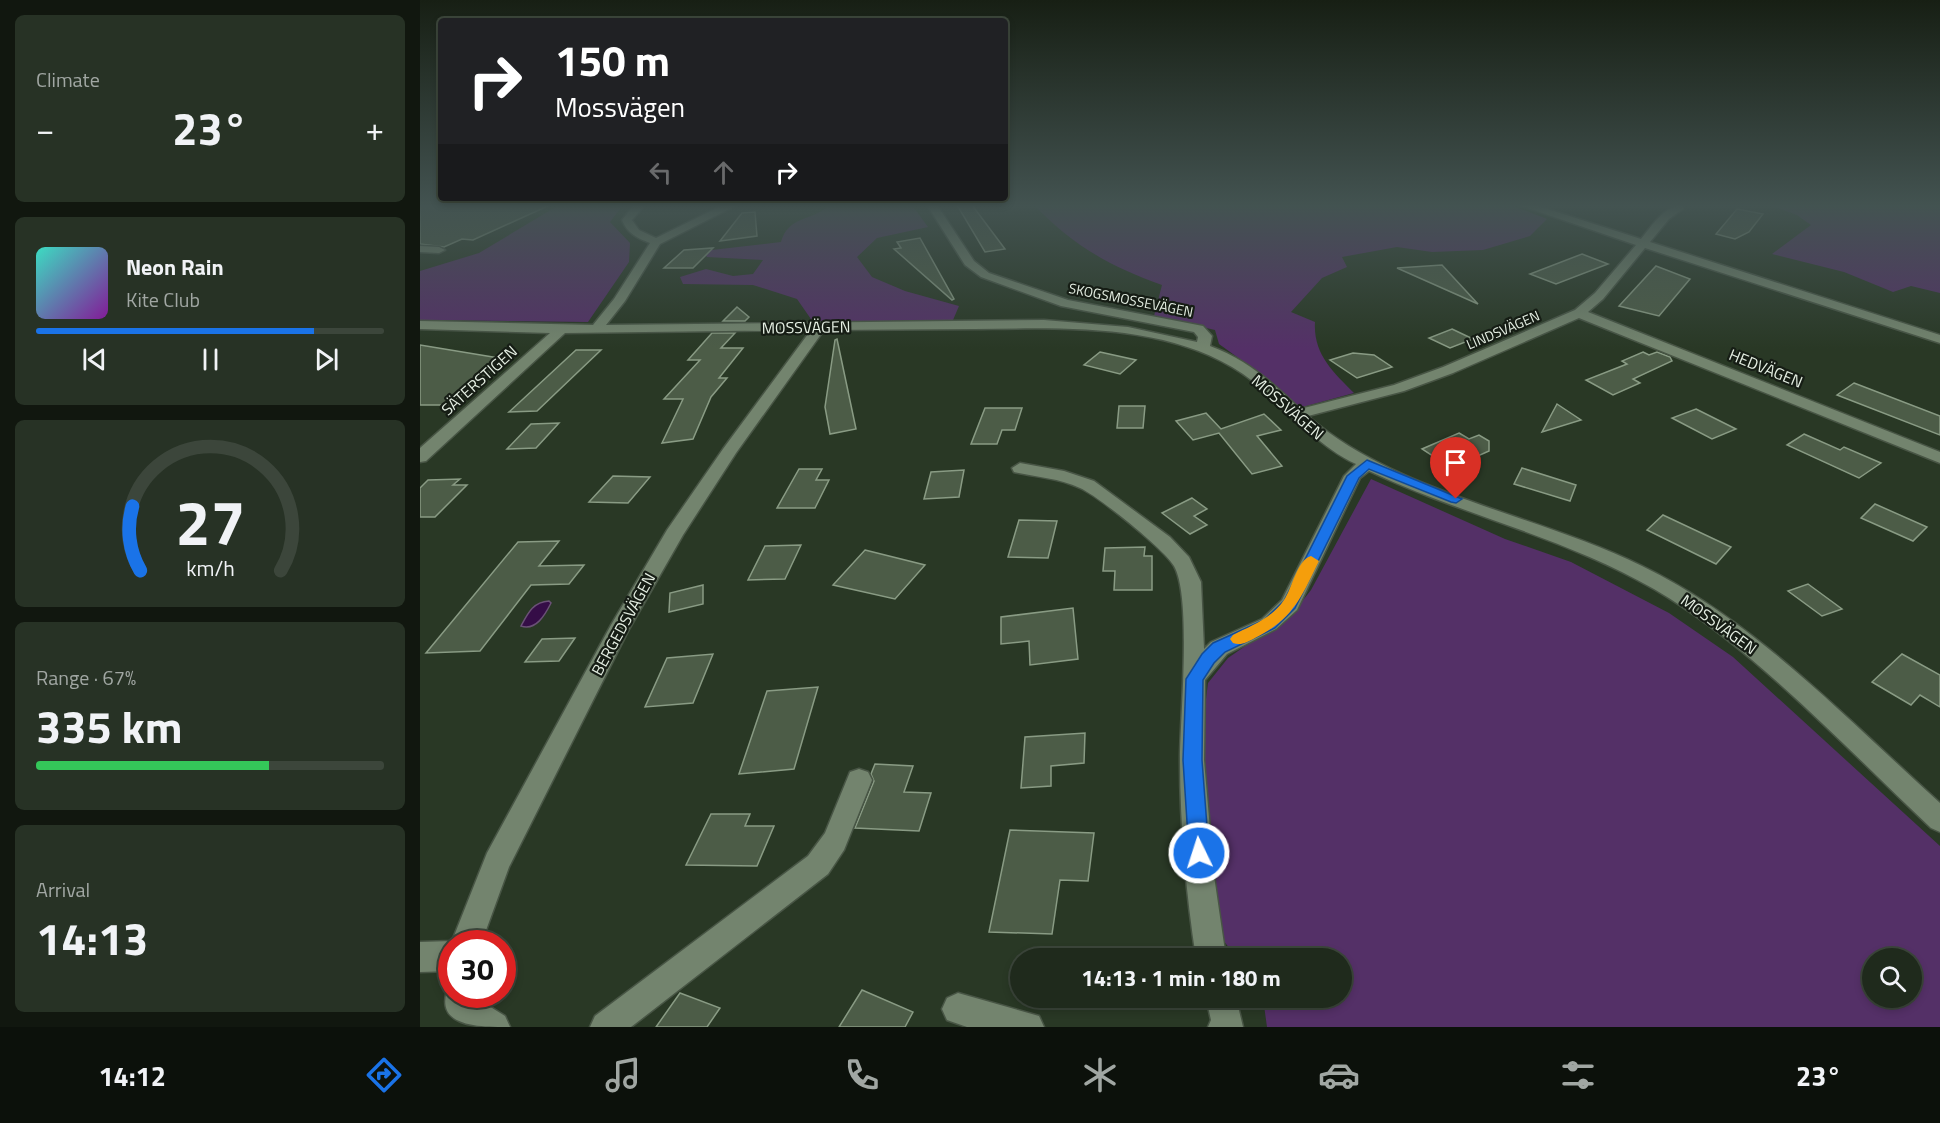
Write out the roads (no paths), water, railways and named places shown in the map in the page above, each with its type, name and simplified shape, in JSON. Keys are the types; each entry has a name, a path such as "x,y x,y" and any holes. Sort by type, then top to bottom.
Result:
{"street":[{"path":"596,329 619,302 649,253"},
{"name":"SKOGSMOSSEVÄGEN","path":"963,253 969,263 985,275 1065,303 1198,329 1205,336 1203,348"},
{"name":"LINDSVÄGEN","path":"1297,414 1429,377 1579,313 1599,296 1634,253"},
{"path":"1669,253 1940,339"},
{"name":"HEDVÄGEN","path":"1579,313 1940,458"},
{"name":"MOSSVÄGEN","path":"420,326 562,329 1080,326 1157,336 1203,348 1258,379 1334,447 1367,464 1500,517 1582,546 1678,593 1760,654 1940,820"},
{"name":"BERGEDSVÄGEN","path":"471,930 496,862 618,630 674,534 729,452 820,327"},
{"name":"SÄTERSTIGEN","path":"420,457 562,329"},
{"path":"1194,679 1208,658 1219,648 1269,624 1290,604 1353,476 1367,464"},
{"path":"1020,468 1064,476 1088,485 1163,541 1182,562 1191,582 1194,679 1192,760 1200,876 1210,948"},
{"path":"606,1027 818,865 835,841 859,780"},
{"path":"420,957 438,956"},
{"path":"463,1008 494,1027"},
{"path":"958,1009 1028,1027"}]}
